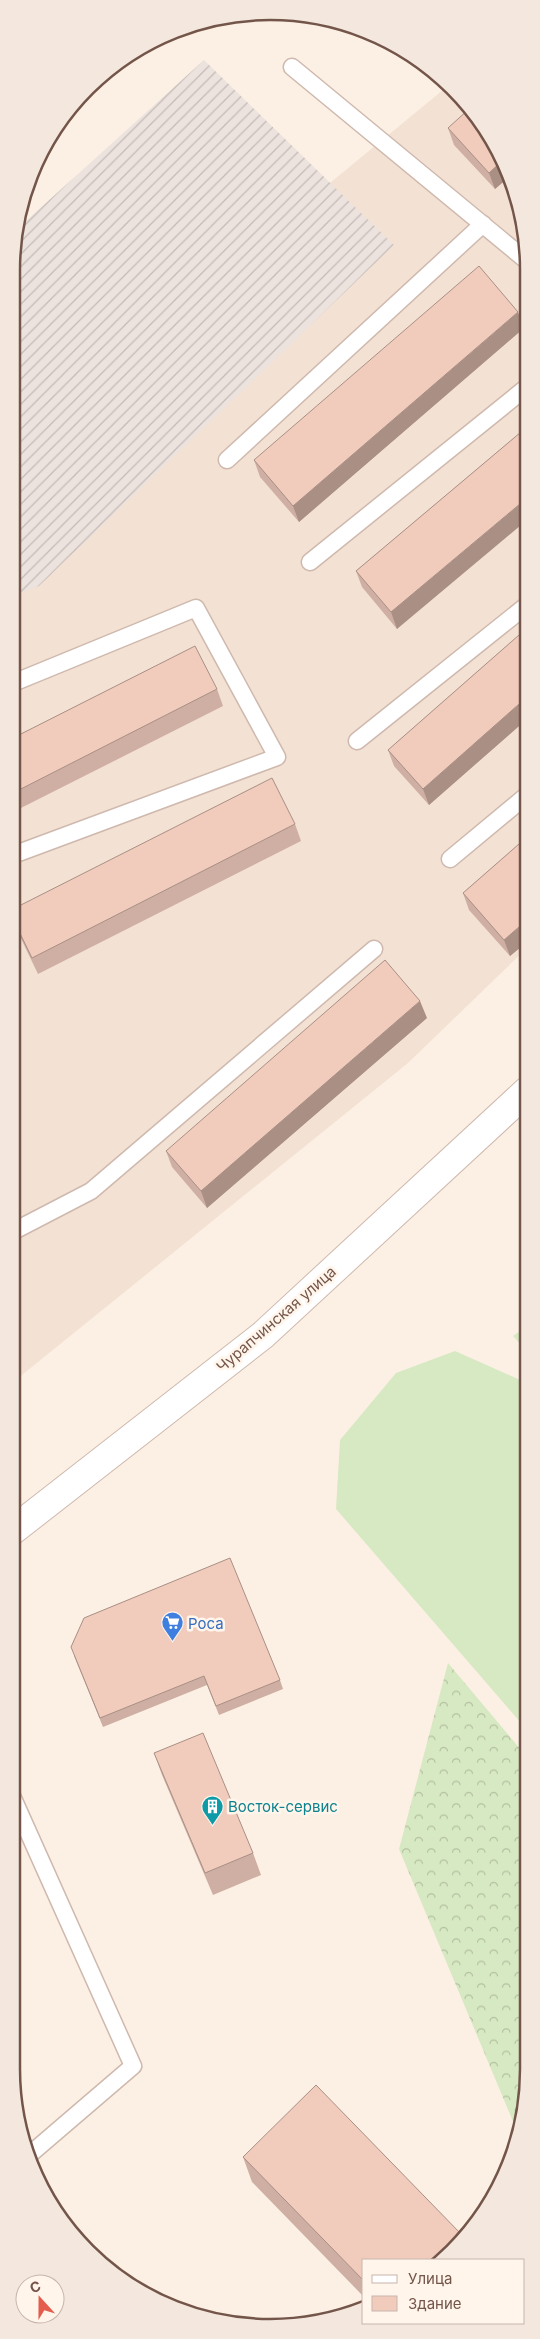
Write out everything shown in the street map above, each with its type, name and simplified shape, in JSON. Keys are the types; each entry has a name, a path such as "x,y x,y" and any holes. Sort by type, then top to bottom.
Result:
{"street":[{"name":"Чурапчинская улица","path":"20,1525 263,1335 520,1097"}],"lane":[{"path":"292,67 519,254"},
{"path":"227,460 484,224"},
{"path":"310,562 520,393"},
{"path":"20,680 196,608 277,757 20,852"},
{"path":"357,740 520,610"},
{"path":"450,859 520,800"},
{"path":"20,1228 91,1191 374,949"},
{"path":"20,1814 133,2066 34,2151"}],"shaded area":[{"path":"204,60 394,245 39,586 20,593 20,270 25,222"},
{"path":"443,90 478,131 494,159 507,190 518,237 520,270 520,955 408,1063 20,1377 20,438"}],"green space":[{"path":"520,1331 520,1344 513,1336"},
{"path":"455,1351 520,1381 520,1722 336,1509 340,1440 396,1373"},
{"path":"448,1663 520,1749 520,2069 518,2102 514,2123 399,1849"}],"building":[{"path":"464,113 487,145 497,166 489,173 448,128"},
{"path":"479,266 518,312 293,506 254,460"},
{"path":"520,433 520,504 391,612 356,571"},
{"path":"520,634 520,703 423,789 388,750"},
{"path":"195,646 217,689 20,789 20,734"},
{"path":"272,778 295,824 32,958 20,933 20,905"},
{"path":"520,843 520,926 504,940 463,893"},
{"path":"385,960 420,1001 201,1191 166,1151"},
{"name":"Роса","path":"230,1558 280,1680 216,1706 204,1676 100,1718 71,1647 84,1618"},
{"name":"Восток-сервис","path":"203,1733 253,1853 205,1873 154,1753"},
{"path":"316,2085 459,2232 432,2259 362,2259 362,2279 243,2157"}],"place":[{"name":"Роса","path":"172,1642"},
{"name":"Восток-сервис","path":"212,1825"}]}
